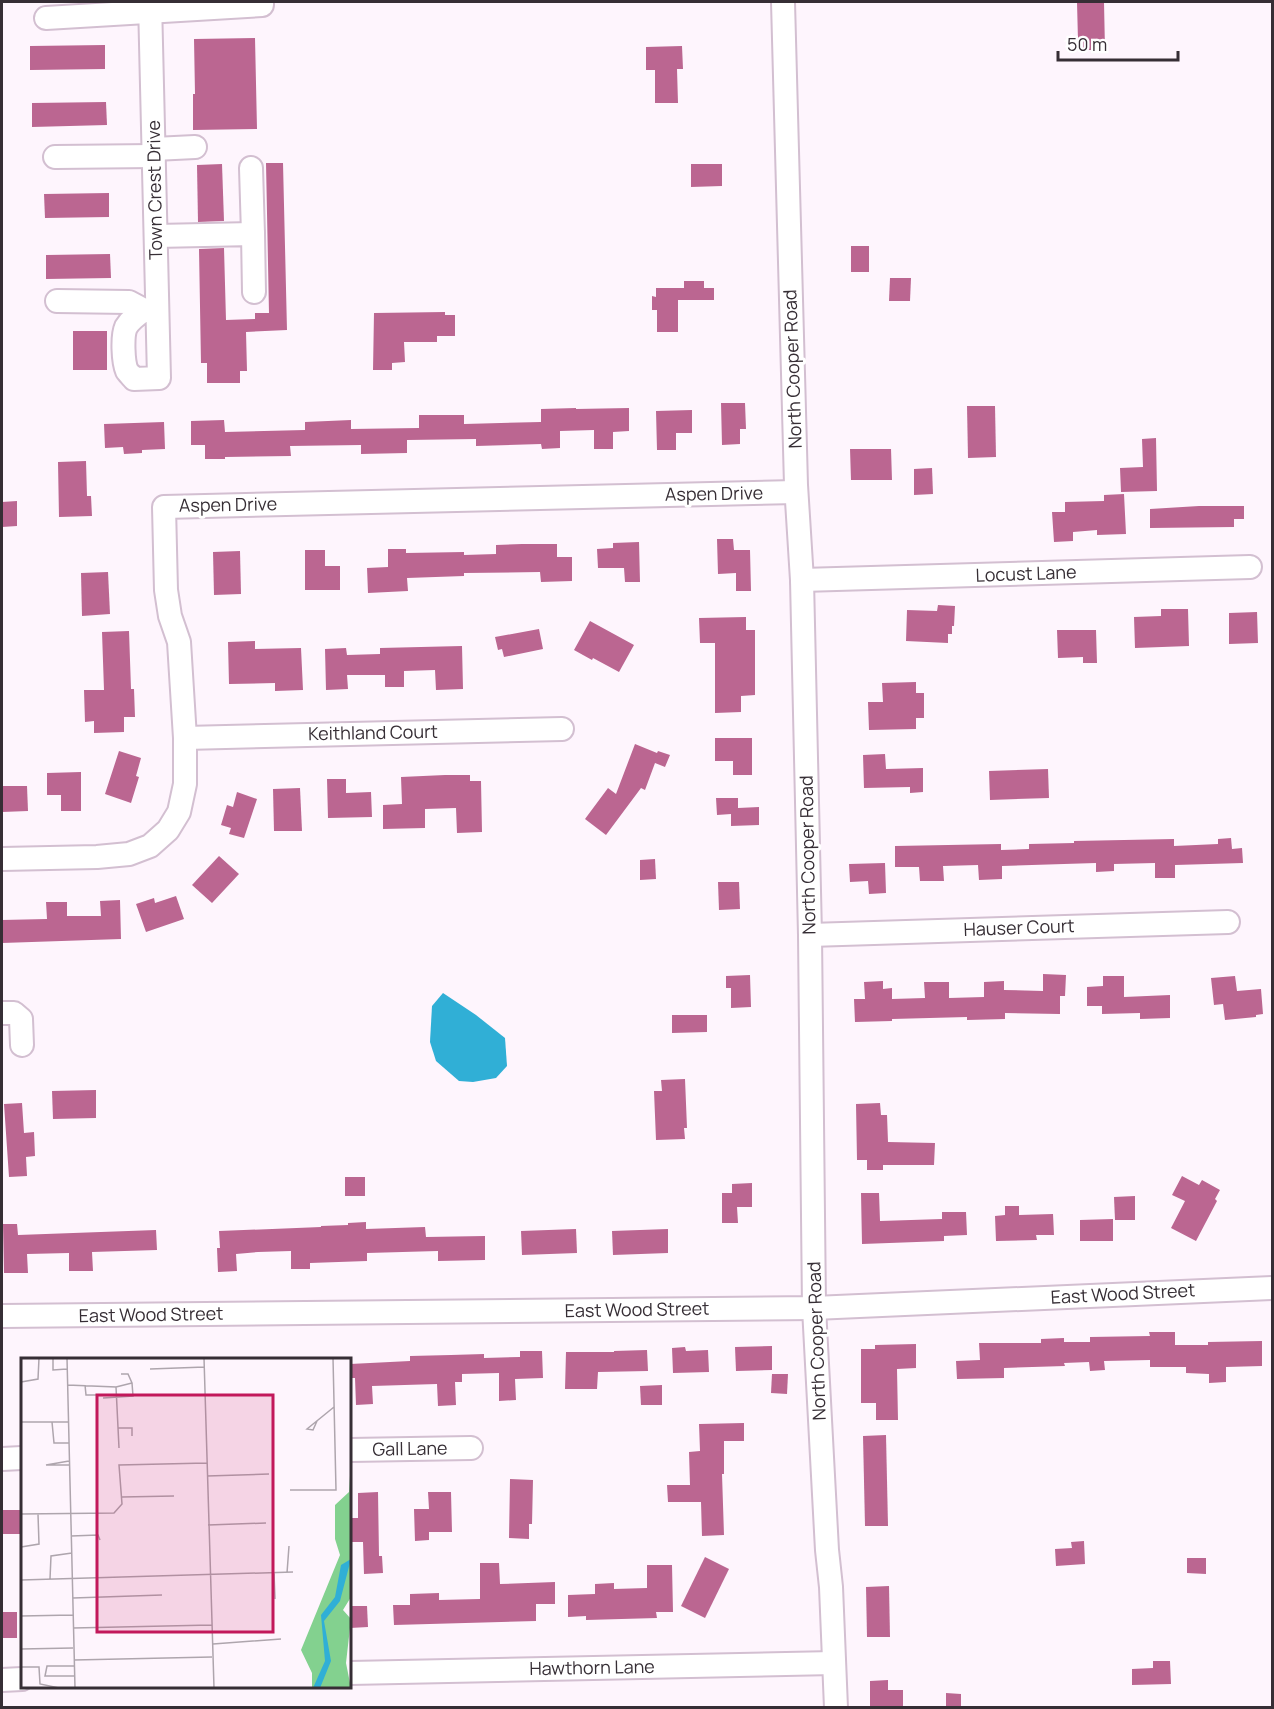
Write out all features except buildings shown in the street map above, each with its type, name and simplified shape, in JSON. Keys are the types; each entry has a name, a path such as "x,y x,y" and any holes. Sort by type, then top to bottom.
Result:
{"street":[{"path":"46,18 150,6 262,5 262,2"},
{"name":"North Cooper Road","path":"783,2 796,492 802,580 810,935 814,1308 836,1707"},
{"name":"Town Crest Drive","path":"150,6 156,236 151,310 159,378 134,379 127,371 124,336 131,320 151,310"},
{"path":"55,157 154,152 195,147"},
{"path":"251,168 254,292"},
{"path":"156,236 253,234"},
{"path":"57,301 129,302 151,310"},
{"name":"Aspen Drive","path":"2,859 129,854 150,846 168,830 179,812 185,784 185,738 179,642 166,590 164,507 796,492"},
{"name":"Locust Lane","path":"802,580 1250,567"},
{"name":"Keithland Court","path":"185,738 562,729"},
{"name":"Hauser Court","path":"810,935 1228,922"},
{"path":"2,1013 14,1013 21,1019 22,1045"},
{"name":"East Wood Street","path":"2,1316 814,1308 1272,1288"},
{"name":"Gall Lane","path":"351,1450 471,1448"},
{"path":"2,1459 21,1458"},
{"name":"Hawthorn Lane","path":"351,1673 834,1663"},
{"path":"2,1680 21,1680"}],"water":[{"path":"443,993 505,1038 507,1066 496,1078 473,1082 459,1081 436,1061 430,1042 432,1006"}]}
